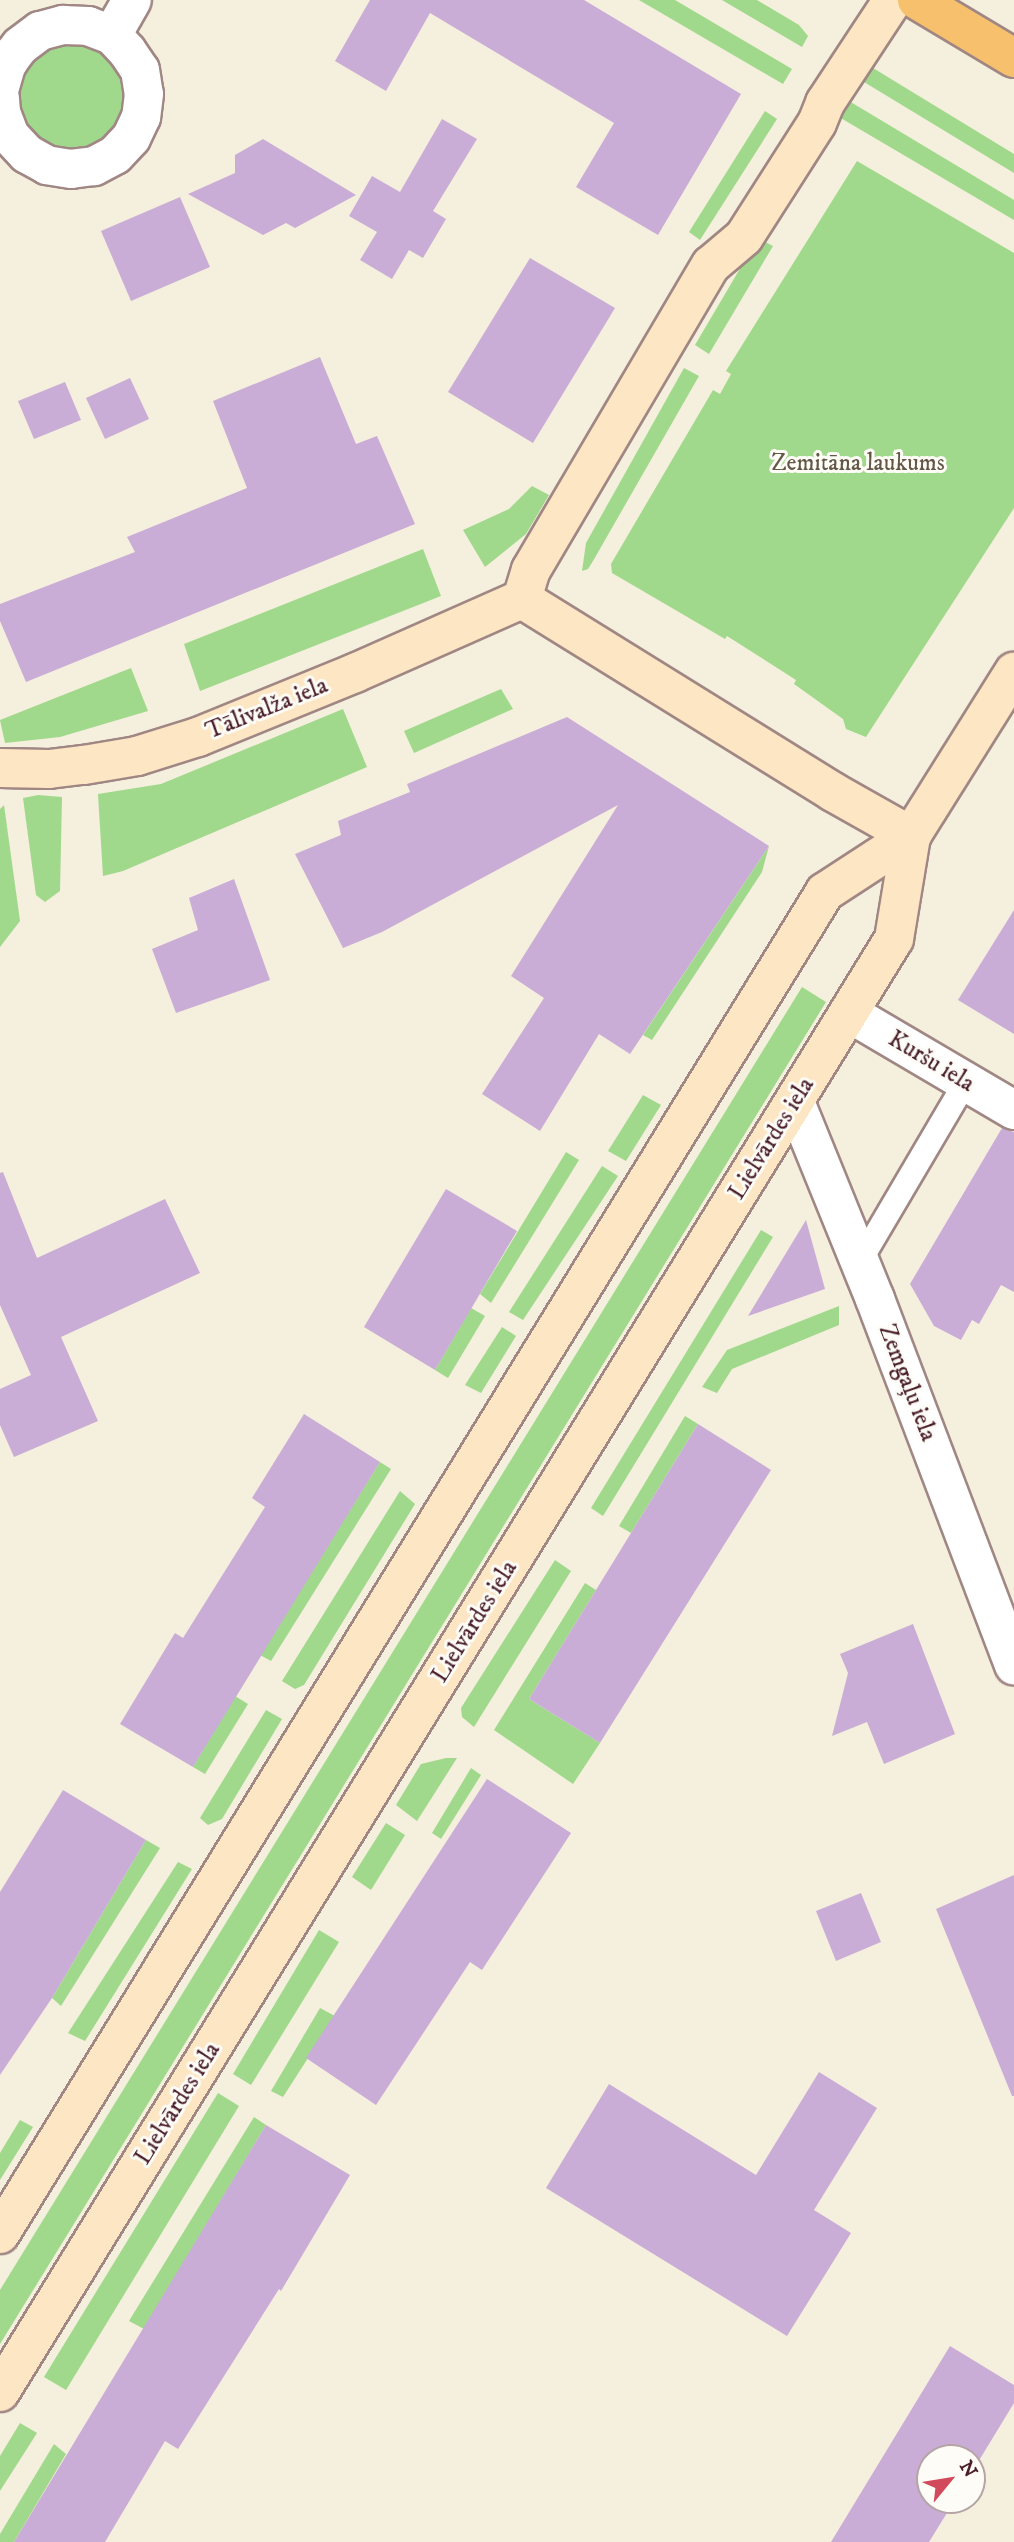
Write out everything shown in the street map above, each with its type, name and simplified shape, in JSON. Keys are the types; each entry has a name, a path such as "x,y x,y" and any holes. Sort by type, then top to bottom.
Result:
{"highway":[{"path":"918,2 1014,58"}],"main road":[{"path":"911,836 833,792 522,599 531,570 711,265 744,237 817,123 825,103 918,2"},
{"name":"Tālivalža iela","path":"0,768 49,769 84,765 138,756 198,737 355,673 522,599"},
{"name":"Lielvārdes iela","path":"0,2392 894,939 911,836 1014,672"},
{"name":"Lielvārdes iela","path":"0,2234 825,892 911,836"}],"street":[{"path":"112,35 132,0"},
{"path":"0,87 6,66 20,46 40,31 63,24 88,26 112,35 140,70 144,94 141,117 131,138 115,155 94,166 71,169 47,165 27,154 10,136 1,113 0,98"},
{"name":"Kuršu iela","path":"849,1013 1014,1110"},
{"name":"Zemgaļu iela","path":"795,1102 860,1260 1014,1665"}],"lane":[{"path":"860,1260 965,1082"}],"green space":[{"path":"639,0 675,0 792,69 783,84"},
{"path":"722,0 757,0 799,25 808,36 802,47"},
{"path":"88,40 119,62 130,101 114,137 78,155 40,145 17,118 15,81 23,64 51,42"},
{"path":"873,68 1014,154 1014,173 864,82"},
{"path":"849,101 1014,200 1014,220 839,117"},
{"path":"765,111 777,119 700,240 689,232"},
{"name":"Zemitāna laukums","path":"857,161 1014,253 1014,508 866,737 846,729 843,719 794,684 796,680 727,636 725,639 612,573 611,564 713,390 720,394 731,374 726,371"},
{"path":"758,238 773,246 709,354 695,345"},
{"path":"684,368 699,376 593,561 588,569 582,571 586,543"},
{"path":"532,486 549,495 526,534 485,567 463,530 509,509"},
{"path":"423,549 441,596 200,691 184,644"},
{"path":"131,668 148,711 60,737 5,743 0,720"},
{"path":"501,689 513,709 414,753 404,731"},
{"path":"343,709 367,767 123,871 103,876 98,794 161,784"},
{"path":"38,795 62,797 60,891 45,902 36,895 23,798"},
{"path":"4,805 20,921 0,947 0,809"},
{"path":"769,846 762,872 652,1040 643,1035"},
{"path":"802,987 826,1002 0,2344 0,2290"},
{"path":"643,1095 661,1105 626,1161 608,1151"},
{"path":"566,1152 579,1160 491,1303 480,1294"},
{"path":"602,1166 618,1176 523,1320 509,1312"},
{"path":"761,1230 773,1237 603,1516 591,1508"},
{"path":"839,1306 839,1325 732,1369 717,1393 702,1387 727,1350"},
{"path":"471,1308 485,1316 448,1378 435,1370"},
{"path":"502,1327 516,1336 481,1393 465,1385"},
{"path":"685,1416 698,1424 631,1533 619,1526"},
{"path":"380,1462 391,1469 271,1661 260,1655"},
{"path":"400,1491 415,1504 304,1685 295,1689 282,1681"},
{"path":"555,1560 571,1571 474,1727 462,1717 461,1708"},
{"path":"585,1583 596,1590 529,1699 600,1743 573,1784 494,1730"},
{"path":"235,1696 248,1704 205,1774 193,1767"},
{"path":"266,1710 282,1719 222,1819 208,1825 200,1818"},
{"path":"457,1758 417,1821 396,1805 421,1764"},
{"path":"471,1768 481,1775 441,1839 432,1833"},
{"path":"386,1823 405,1835 371,1890 352,1877"},
{"path":"146,1840 160,1848 61,2006 52,1998"},
{"path":"178,1862 192,1869 85,2041 68,2033"},
{"path":"319,1930 339,1942 251,2085 233,2074"},
{"path":"320,2008 335,2016 283,2097 271,2091"},
{"path":"218,2093 239,2106 66,2390 44,2377"},
{"path":"254,2117 266,2125 144,2329 129,2321"},
{"path":"20,2120 33,2127 0,2180 0,2153"},
{"path":"20,2423 37,2433 0,2491 0,2456"},
{"path":"54,2444 66,2454 14,2542 0,2542 0,2534"}],"building":[{"path":"370,0 584,0 741,94 658,235 576,187 614,123 430,13 386,91 335,61"},
{"path":"442,119 477,139 433,211 446,219 423,258 409,250 392,279 360,260 377,232 349,216 372,176 400,192"},
{"path":"263,139 356,195 295,228 286,223 263,235 188,194 235,173 235,155"},
{"path":"180,197 210,267 131,301 101,231"},
{"path":"530,258 615,308 533,443 448,392"},
{"path":"320,357 356,444 377,436 415,524 26,682 0,621 0,604 135,552 127,537 247,488 213,401"},
{"path":"130,378 149,419 105,439 86,398"},
{"path":"65,382 81,420 34,439 18,401"},
{"path":"567,717 769,846 630,1054 599,1034 540,1131 482,1094 544,998 511,976 618,805 382,932 343,948 295,854 341,835 338,821 410,792 407,784"},
{"path":"234,879 270,980 176,1013 152,949 198,930 189,898"},
{"path":"1014,910 1014,1034 958,1000"},
{"path":"1002,1128 1014,1132 1014,1292 1001,1285 979,1324 972,1320 961,1340 934,1326 910,1284"},
{"path":"3,1172 37,1258 165,1199 200,1273 61,1337 98,1421 14,1457 0,1425 0,1389 31,1375 0,1305 0,1173"},
{"path":"446,1189 517,1231 435,1370 364,1327"},
{"path":"806,1220 825,1289 748,1316"},
{"path":"304,1414 380,1462 193,1767 120,1724 175,1633 183,1638 265,1507 252,1498"},
{"path":"698,1424 771,1470 600,1743 529,1699"},
{"path":"913,1624 955,1734 884,1764 867,1722 832,1736 848,1673 840,1654"},
{"path":"487,1779 571,1833 482,1970 470,1962 376,2105 306,2058"},
{"path":"63,1790 146,1840 52,1998 0,2075 0,1892"},
{"path":"1014,1875 1014,2096 1012,2096 936,1909"},
{"path":"861,1893 881,1942 836,1961 816,1911"},
{"path":"819,2072 877,2108 814,2210 851,2233 787,2336 546,2188 609,2084 756,2175"},
{"path":"266,2125 350,2175 281,2291 279,2289 178,2449 165,2441 105,2542 14,2542"},
{"path":"950,2346 1014,2385 1014,2403 986,2449 986,2444 916,2444 916,2514 946,2514 929,2542 831,2542"}]}
